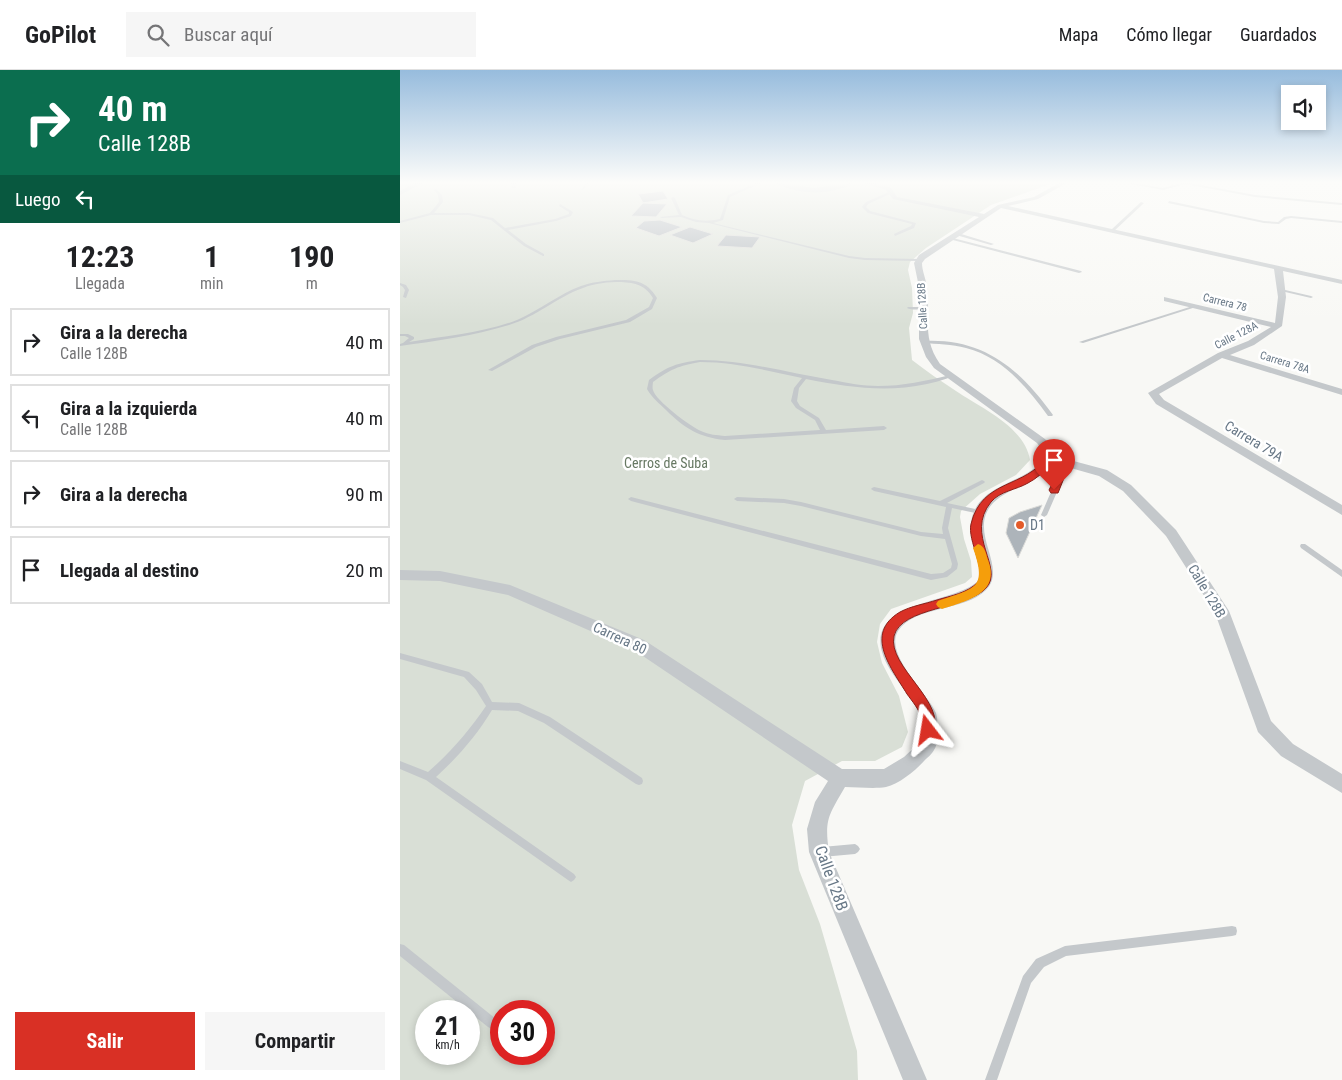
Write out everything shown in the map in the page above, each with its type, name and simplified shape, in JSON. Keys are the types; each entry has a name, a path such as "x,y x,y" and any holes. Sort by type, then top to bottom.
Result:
{"street":[{"path":"920,260 963,230"},
{"path":"1108,230 1342,282"},
{"name":"Calle 128B","path":"920,260 918,269 923,288 923,342 927,355 936,366 1041,441 1048,450 1050,458 1103,473 1127,488 1171,533 1222,611 1264,726 1287,750 1342,784"},
{"name":"Calle 128A","path":"1153,393 1221,356 1251,343 1278,326 1282,308 1282,290 1278,268"},
{"name":"Carrera 78","path":"1168,299 1278,326"},
{"name":"Carrera 78A","path":"1221,356 1342,392"},
{"name":"Carrera 79A","path":"1153,393 1160,402 1342,512"},
{"path":"840,778 886,778 910,763 928,745 928,716 889,653 888,636 894,625 905,616 972,594 983,585 986,577 986,567 978,546 976,525 980,512 986,502 995,494 1025,481 1046,465 1050,458"},
{"name":"Carrera 80","path":"400,575 440,576 510,590 639,645 840,778"},
{"name":"Calle 128B","path":"840,778 822,809 816,829 819,852 915,1080"}],"lane":[{"path":"506,230 525,245 543,255"},
{"path":"740,230 849,257 920,260"},
{"path":"895,235 906,230"},
{"path":"953,236 1022,252"},
{"path":"953,236 1080,272"},
{"path":"401,345 509,324 529,316 581,287 595,283 610,281 638,283 649,289 655,298 651,308 628,321 558,338 534,346 490,370"},
{"path":"400,284 405,286 407,290 405,297"},
{"path":"1282,290 1311,297"},
{"path":"1081,342 1197,306"},
{"path":"909,308 923,308"},
{"path":"400,336 406,335 412,338 401,345"},
{"path":"923,342 969,347 990,356 1016,374 1033,390 1050,415"},
{"path":"884,428 725,438 708,437 691,431 654,396 650,389 651,381 658,374 669,368 695,362 730,362 805,377 867,386 899,388 927,384 950,376"},
{"path":"805,377 797,388 794,401 798,407 817,419 824,432"},
{"path":"1044,515 1060,478 1050,458"},
{"path":"940,504 982,482"},
{"path":"874,489 980,512"},
{"path":"631,499 931,577 944,575 954,569 955,564 945,528 949,506"},
{"path":"737,499 801,504 921,534 948,537"},
{"path":"1304,546 1342,574"},
{"path":"400,656 466,674 479,686 490,706"},
{"path":"429,778 449,760 472,734 490,706"},
{"path":"490,706 519,707 547,720 639,781"},
{"path":"400,765 429,778 571,877"},
{"path":"819,852 855,849"},
{"path":"991,1080 1027,980 1040,963 1065,951 1232,931"},
{"path":"400,950 490,1021"}],"green space":[{"name":"Cerros de Suba","path":"400,230 953,230 926,248 910,262 908,270 912,288 913,313 909,328 912,360 1011,428 1026,448 1030,460 1016,475 980,494 961,511 960,517 971,561 972,577 965,583 891,609 880,624 877,642 882,663 899,696 908,732 902,747 875,761 842,761 805,781 792,825 799,870 820,924 857,1051 858,1080 400,1080"}],"building":[{"path":"642,230 674,230 659,236"},
{"path":"682,230 700,230 713,234 693,243 670,235"},
{"path":"726,235 760,237 752,248 717,246"},
{"name":"D1","path":"1042,505 1018,558 1006,533 1009,518 1020,512"}],"slow traffic":[{"path":"942,604 972,594 983,585 986,577 986,567 978,548"}],"place":[{"name":"D1","path":"1020,525"}],"route":[{"path":"928,730 928,716 889,653 888,636 894,625 905,616 972,594 983,585 986,577 986,567 978,546 976,525 980,512 986,502 995,494 1025,481 1046,465 1050,458 1060,478 1054,490"}]}
